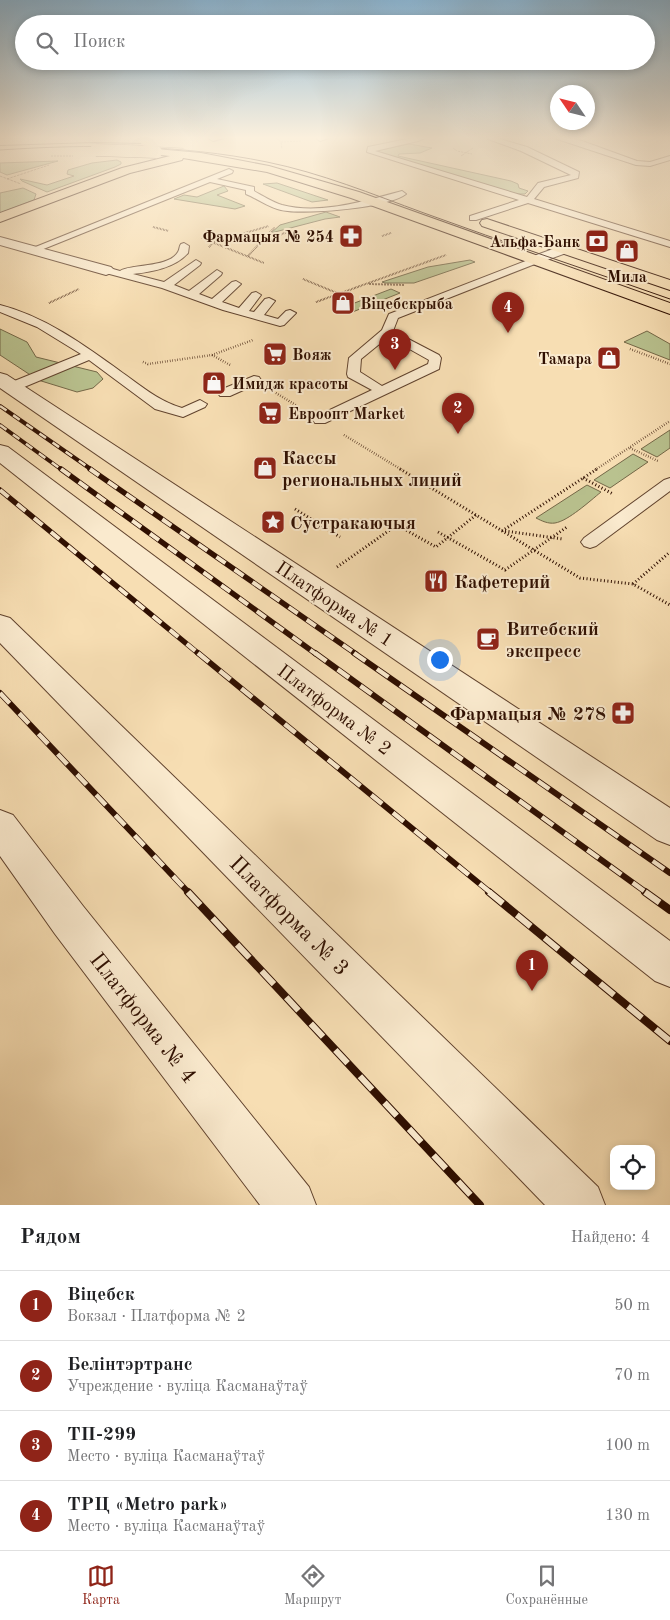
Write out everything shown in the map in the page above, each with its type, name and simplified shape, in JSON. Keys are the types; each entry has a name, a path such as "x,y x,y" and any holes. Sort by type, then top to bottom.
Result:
{"main road":[{"path":"0,218 65,193"},
{"path":"346,193 670,309"},
{"path":"402,194 415,198"},
{"path":"457,212 670,285"}],"street":[{"path":"0,241 106,270"},
{"path":"536,260 564,249"},
{"name":"Платформа № 1","path":"6,383 670,828"},
{"name":"Платформа № 2","path":"0,452 670,966"},
{"name":"Платформа № 3","path":"0,624 580,1205"},
{"name":"Платформа № 4","path":"0,827 69,920 291,1205"}],"lane":[{"path":"33,250 176,193"},
{"path":"252,193 283,208 318,209 374,202 402,194"},
{"path":"507,193 670,244"},
{"path":"473,218 529,200 534,193"},
{"path":"106,270 140,271 172,261 183,253 184,246"},
{"path":"382,391 353,374 355,358 387,332 392,316 536,260"},
{"path":"153,282 192,261"},
{"path":"166,286 192,261"},
{"path":"106,270 153,282 228,308 280,323 290,313"},
{"path":"179,290 226,278"},
{"path":"196,296 226,278"},
{"path":"214,303 226,278"},
{"path":"226,278 228,308"},
{"path":"242,312 256,295"},
{"path":"262,318 273,304"},
{"path":"0,308 41,325 90,355 160,406 183,412 200,404"},
{"path":"320,420 434,366 435,358 387,332"},
{"path":"6,383 90,355"},
{"path":"225,393 254,380"},
{"path":"590,542 670,483"}],"path":[{"path":"115,218 171,231"},
{"path":"263,240 278,224"},
{"path":"199,238 264,263"},
{"path":"316,302 448,254"},
{"path":"303,279 338,293"},
{"path":"366,284 407,286"},
{"path":"48,303 80,289"},
{"path":"630,349 670,364"},
{"path":"140,360 148,364 212,354 580,578 632,584 670,605"},
{"path":"502,531 670,421"},
{"path":"630,448 661,462"},
{"path":"583,478 614,495"},
{"path":"295,509 340,537"},
{"path":"310,587 397,525 436,547 476,515"},
{"path":"502,531 590,542"},
{"path":"438,532 505,570 533,550"},
{"path":"632,584 670,552"}],"green space":[{"path":"0,193 36,194 34,200 0,213"},
{"path":"206,193 222,193 217,195 245,206 235,209 174,199 184,195 197,197"},
{"path":"288,193 308,193 328,200 312,202"},
{"path":"326,212 340,217 271,233 280,225"},
{"path":"470,260 475,262 414,283 382,282 428,267"},
{"path":"391,289 400,293 350,313 339,309"},
{"path":"0,329 27,342 36,357 97,372 103,379 93,388 77,392 38,380 0,355"},
{"path":"647,331 670,344 670,360 624,342"},
{"path":"670,430 670,448 657,457 641,449"},
{"path":"633,454 648,462 610,488 594,480"},
{"path":"587,485 601,492 572,515 555,523 547,523 536,518"}],"tram line":[{"path":"369,193 670,299"}],"railway":[{"path":"0,406 92,470"},
{"path":"0,425 62,470"},
{"path":"61,469 316,654"},
{"path":"90,469 356,654"},
{"path":"0,490 199,654"},
{"path":"198,653 491,893"},
{"path":"315,653 647,893"},
{"path":"354,653 670,873"},
{"path":"0,693 189,893"},
{"path":"188,892 480,1205"},
{"path":"489,892 670,1041"},
{"path":"645,892 670,910"}],"place":[{"name":"Фармацыя № 254","path":"351,236"},
{"name":"Альфа-Банк","path":"597,241"},
{"name":"Мила","path":"627,251"},
{"name":"Віцебскрыба","path":"343,303"},
{"name":"ТРЦ «Metro park»","path":"508,333"},
{"name":"Вояж","path":"275,354"},
{"name":"Тамара","path":"609,358"},
{"name":"ТП-299","path":"395,370"},
{"name":"Имидж красоты","path":"214,383"},
{"name":"Евроопт Market","path":"270,413"},
{"name":"Белінтэртранс","path":"458,434"},
{"name":"Кассы региональных линий","path":"265,468"},
{"name":"Сустракаючыя","path":"273,522"},
{"name":"Кафетерий","path":"436,581"},
{"name":"Витебский экспресс","path":"488,639"},
{"name":"Фармацыя № 278","path":"623,713"},
{"name":"Віцебск","path":"532,991"}]}
